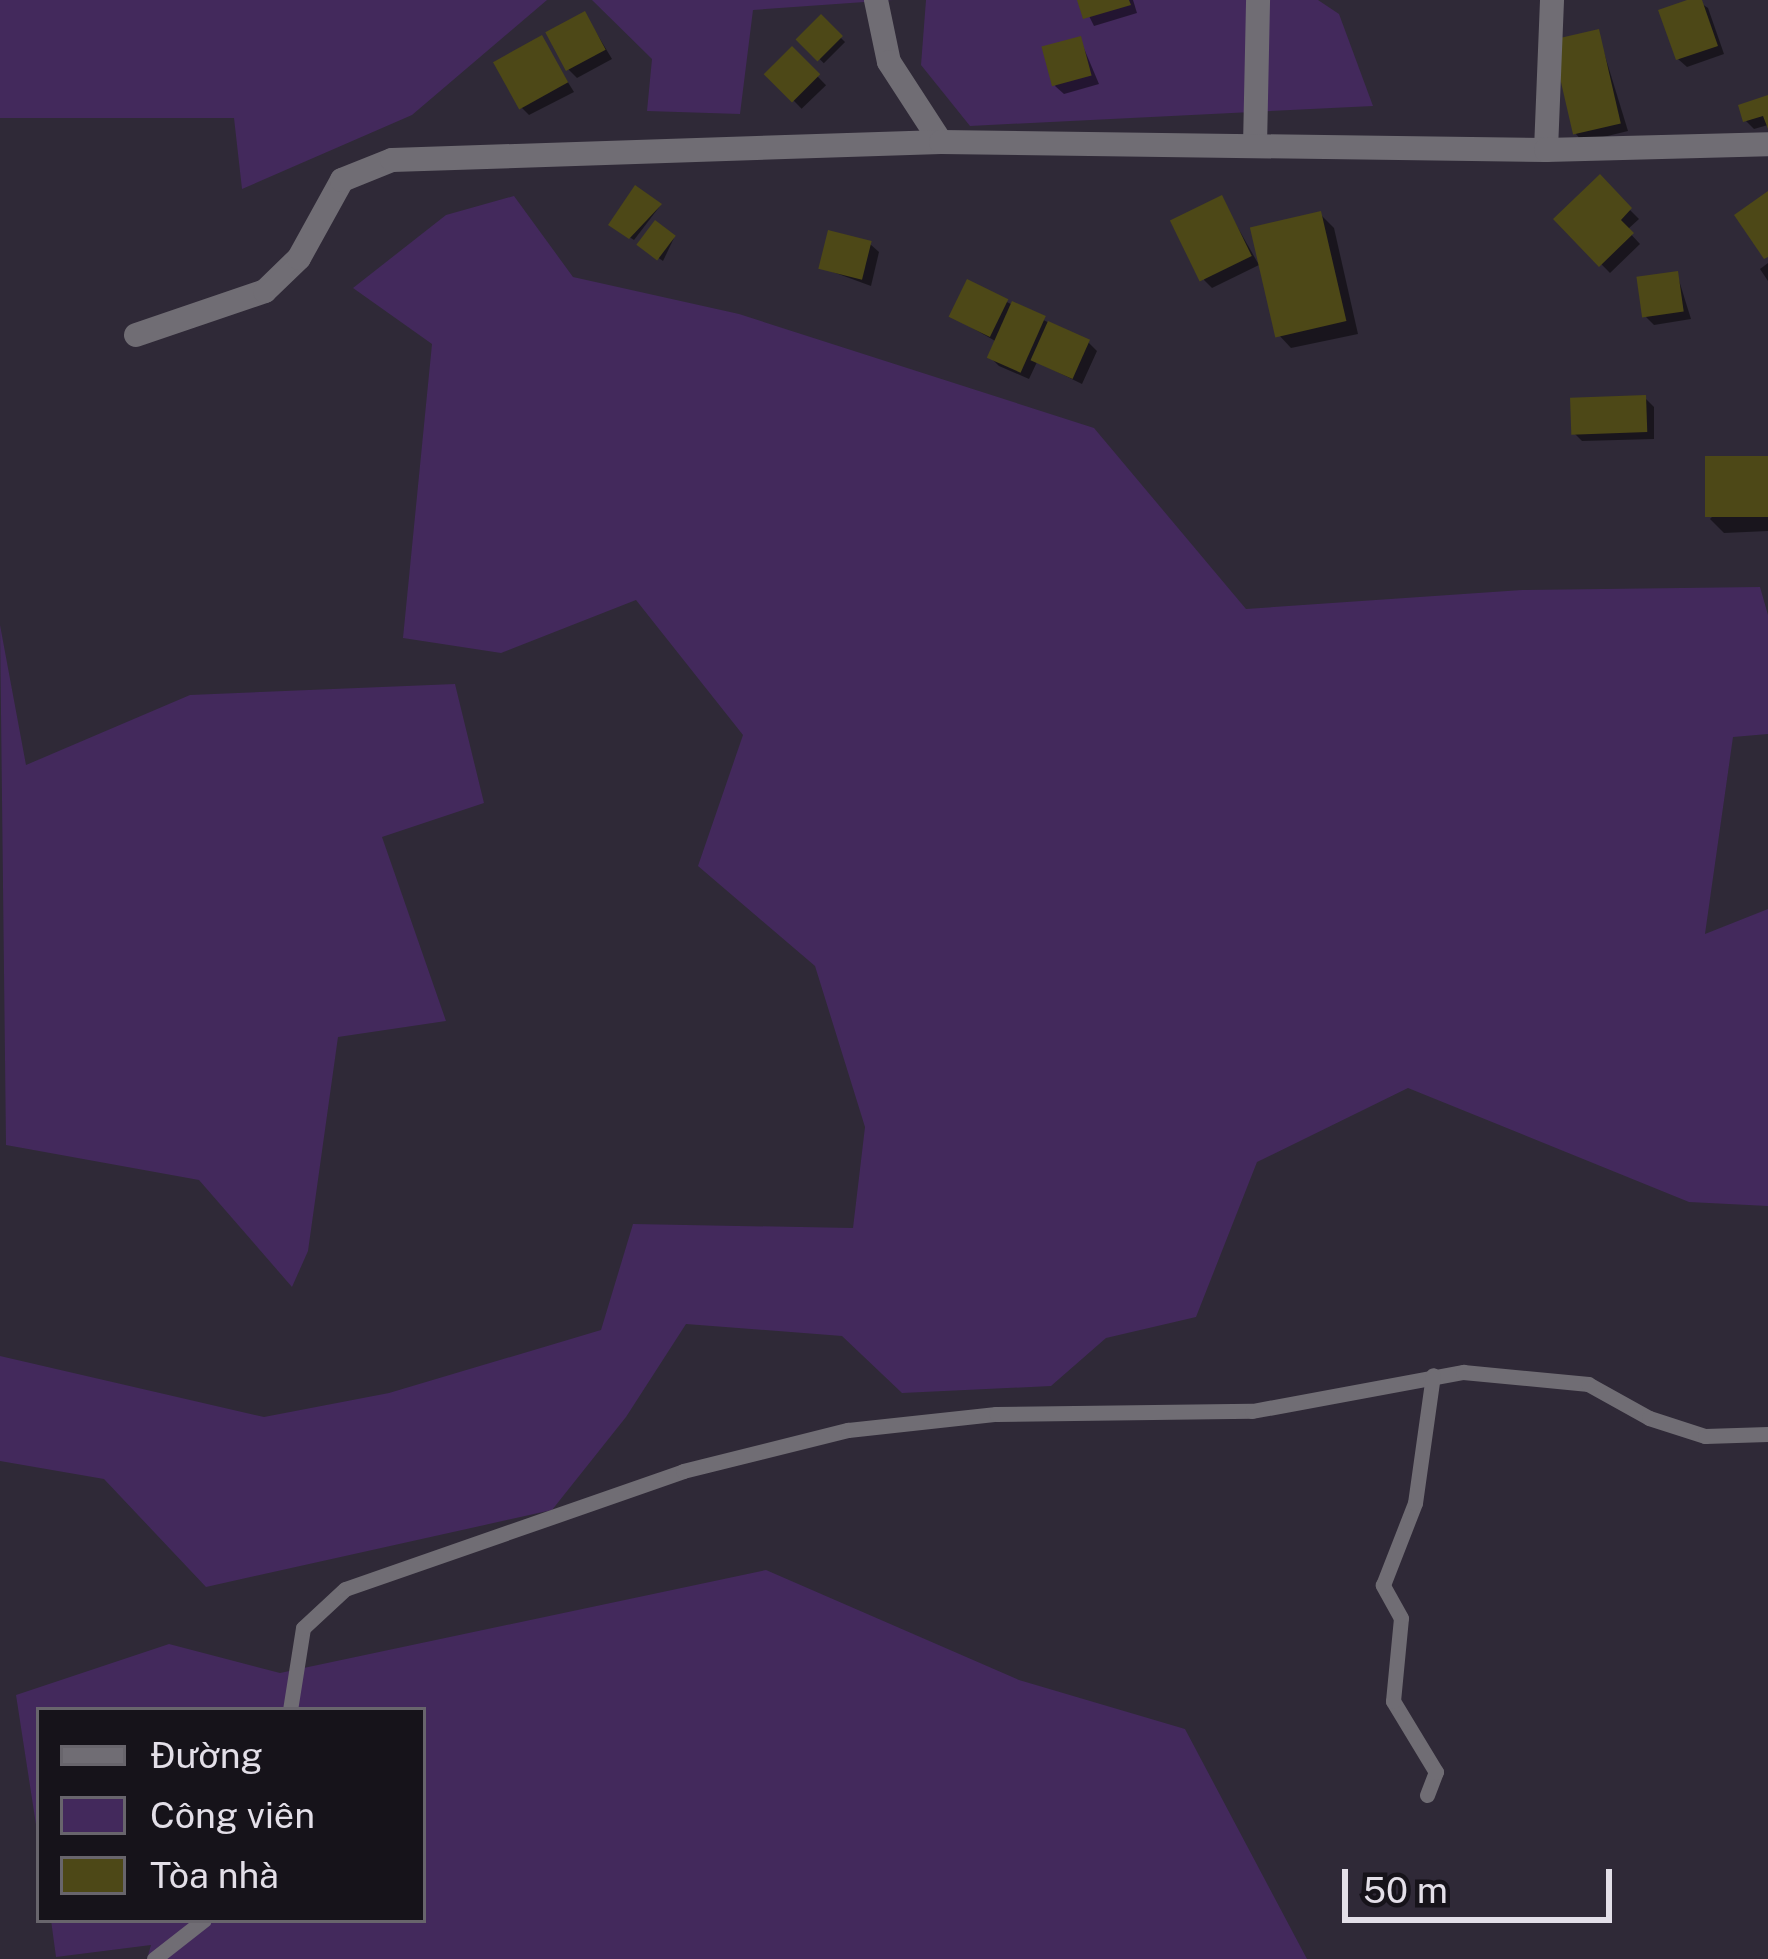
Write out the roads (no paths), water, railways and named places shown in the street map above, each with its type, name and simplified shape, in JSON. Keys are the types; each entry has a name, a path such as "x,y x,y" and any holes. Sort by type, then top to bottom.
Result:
{"street":[{"path":"876,0 889,62 941,142"},
{"path":"1255,146 1258,0"},
{"path":"1546,150 1552,0"},
{"path":"136,335 265,291 299,258 326,198 372,163 941,142 1546,150 1768,144"}],"lane":[{"path":"290,1707 303,1628 345,1588 683,1471 905,1421 1252,1412 1433,1375 1488,1372 1588,1384 1675,1429 1768,1434"},
{"path":"1427,1795 1436,1772 1393,1701 1401,1618 1383,1586 1415,1503 1433,1375"},
{"path":"154,1959 200,1923"}]}
